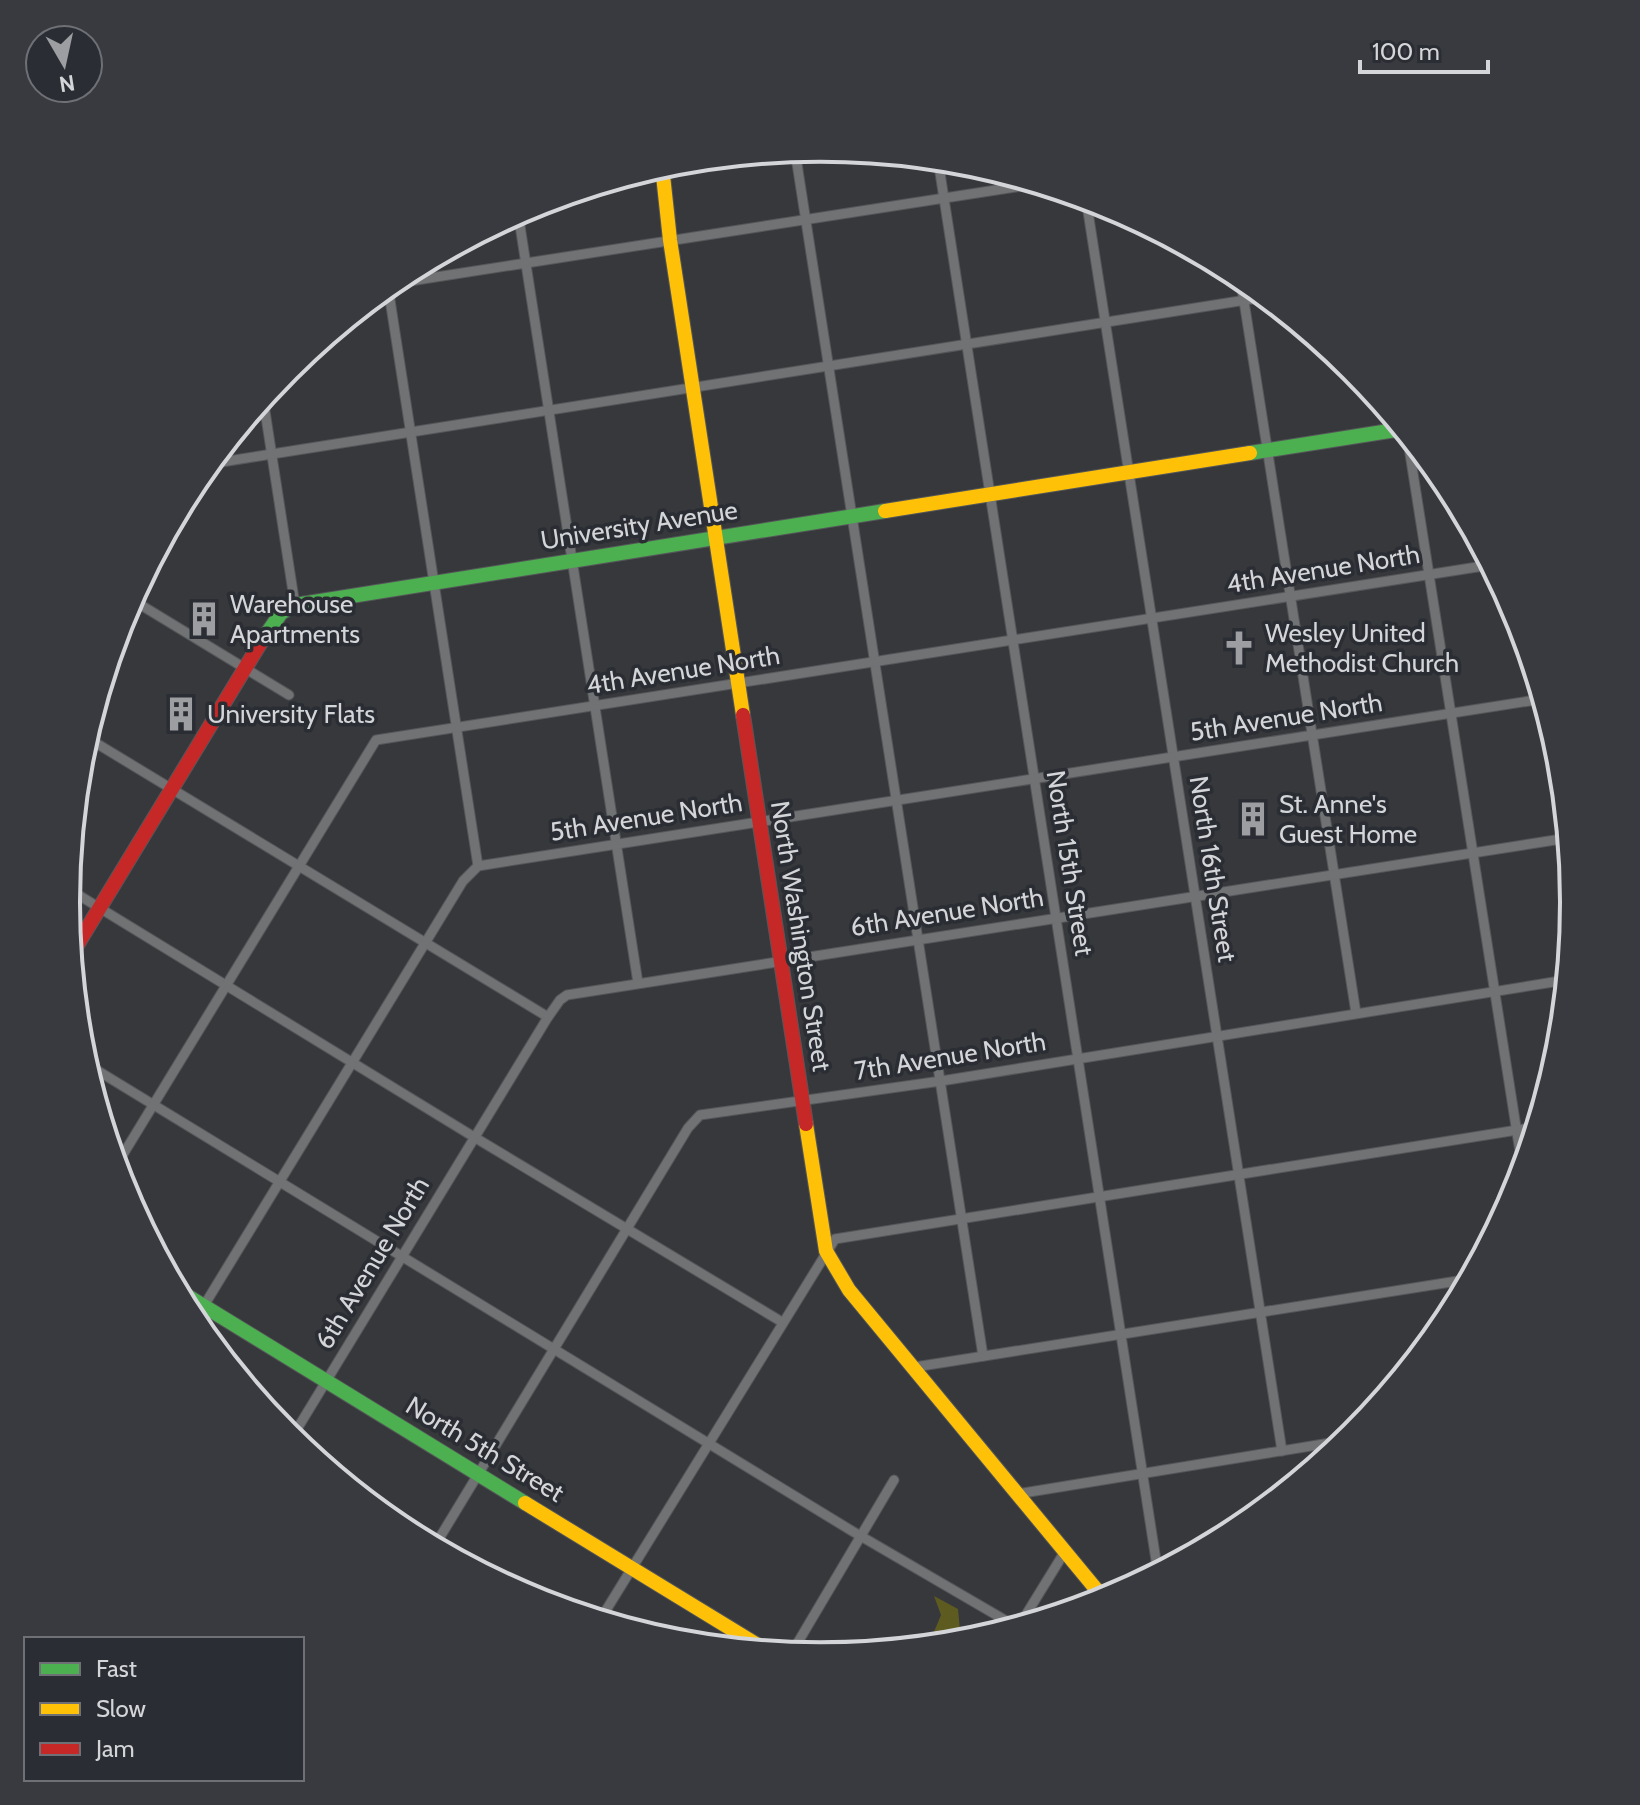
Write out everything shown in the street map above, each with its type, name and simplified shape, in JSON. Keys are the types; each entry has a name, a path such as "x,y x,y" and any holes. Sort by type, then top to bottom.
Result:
{"main road":[{"name":"North Washington Street","path":"661,180 664,186"},
{"name":"North Washington Street","path":"663,180 696,387 703,459 826,1251 849,1290 1095,1589"},
{"name":"University Avenue","path":"295,605 1389,431"},
{"path":"81,937 272,624 281,613 295,605"},
{"name":"North 5th Street","path":"198,1303 747,1638"}],"street":[{"path":"797,163 983,1356"},
{"name":"North 15th Street","path":"940,173 1156,1561"},
{"path":"421,280 1011,188"},
{"name":"North 16th Street","path":"1088,213 1282,1451"},
{"path":"520,227 638,983"},
{"path":"1243,296 1356,1013"},
{"path":"227,461 1248,299"},
{"path":"203,1306 463,881 478,866 391,300"},
{"path":"266,413 295,605"},
{"path":"1410,457 1519,1145"},
{"name":"4th Avenue North","path":"124,1153 376,740 1480,567"},
{"path":"142,606 289,695"},
{"name":"5th Avenue North","path":"478,866 1532,701"},
{"path":"97,744 548,1017"},
{"name":"6th Avenue North","path":"298,1427 548,1017 567,995 1557,840"},
{"path":"80,896 782,1322"},
{"name":"7th Avenue North","path":"440,1537 688,1128 700,1115 941,1081 1555,982"},
{"path":"100,1072 278,1184 1004,1619"},
{"path":"606,1610 835,1239 1524,1129"},
{"path":"915,1367 1456,1281"},
{"path":"1017,1494 1324,1444"},
{"path":"799,1642 894,1480"},
{"path":"1027,1612 1064,1553"}],"shaded area":[{"path":"934,1596 958,1609 960,1629 933,1633 941,1615"}],"traffic: fast":[{"path":"1250,453 1389,431"},
{"path":"261,642 281,613 295,605 885,511"},
{"path":"198,1302 525,1503"}],"traffic: slow":[{"path":"663,180 670,240 743,715"},
{"path":"885,511 1250,453"},
{"path":"806,1124 826,1251 849,1290 1096,1589"},
{"path":"525,1503 747,1638"}],"traffic: jam":[{"path":"81,938 261,642"},
{"path":"743,715 806,1124"}],"place":[{"name":"Warehouse Apartments","path":"204,619"},
{"name":"Wesley United Methodist Church","path":"1239,648"},
{"name":"University Flats","path":"181,714"},
{"name":"St. Anne's Guest Home","path":"1253,819"}]}
